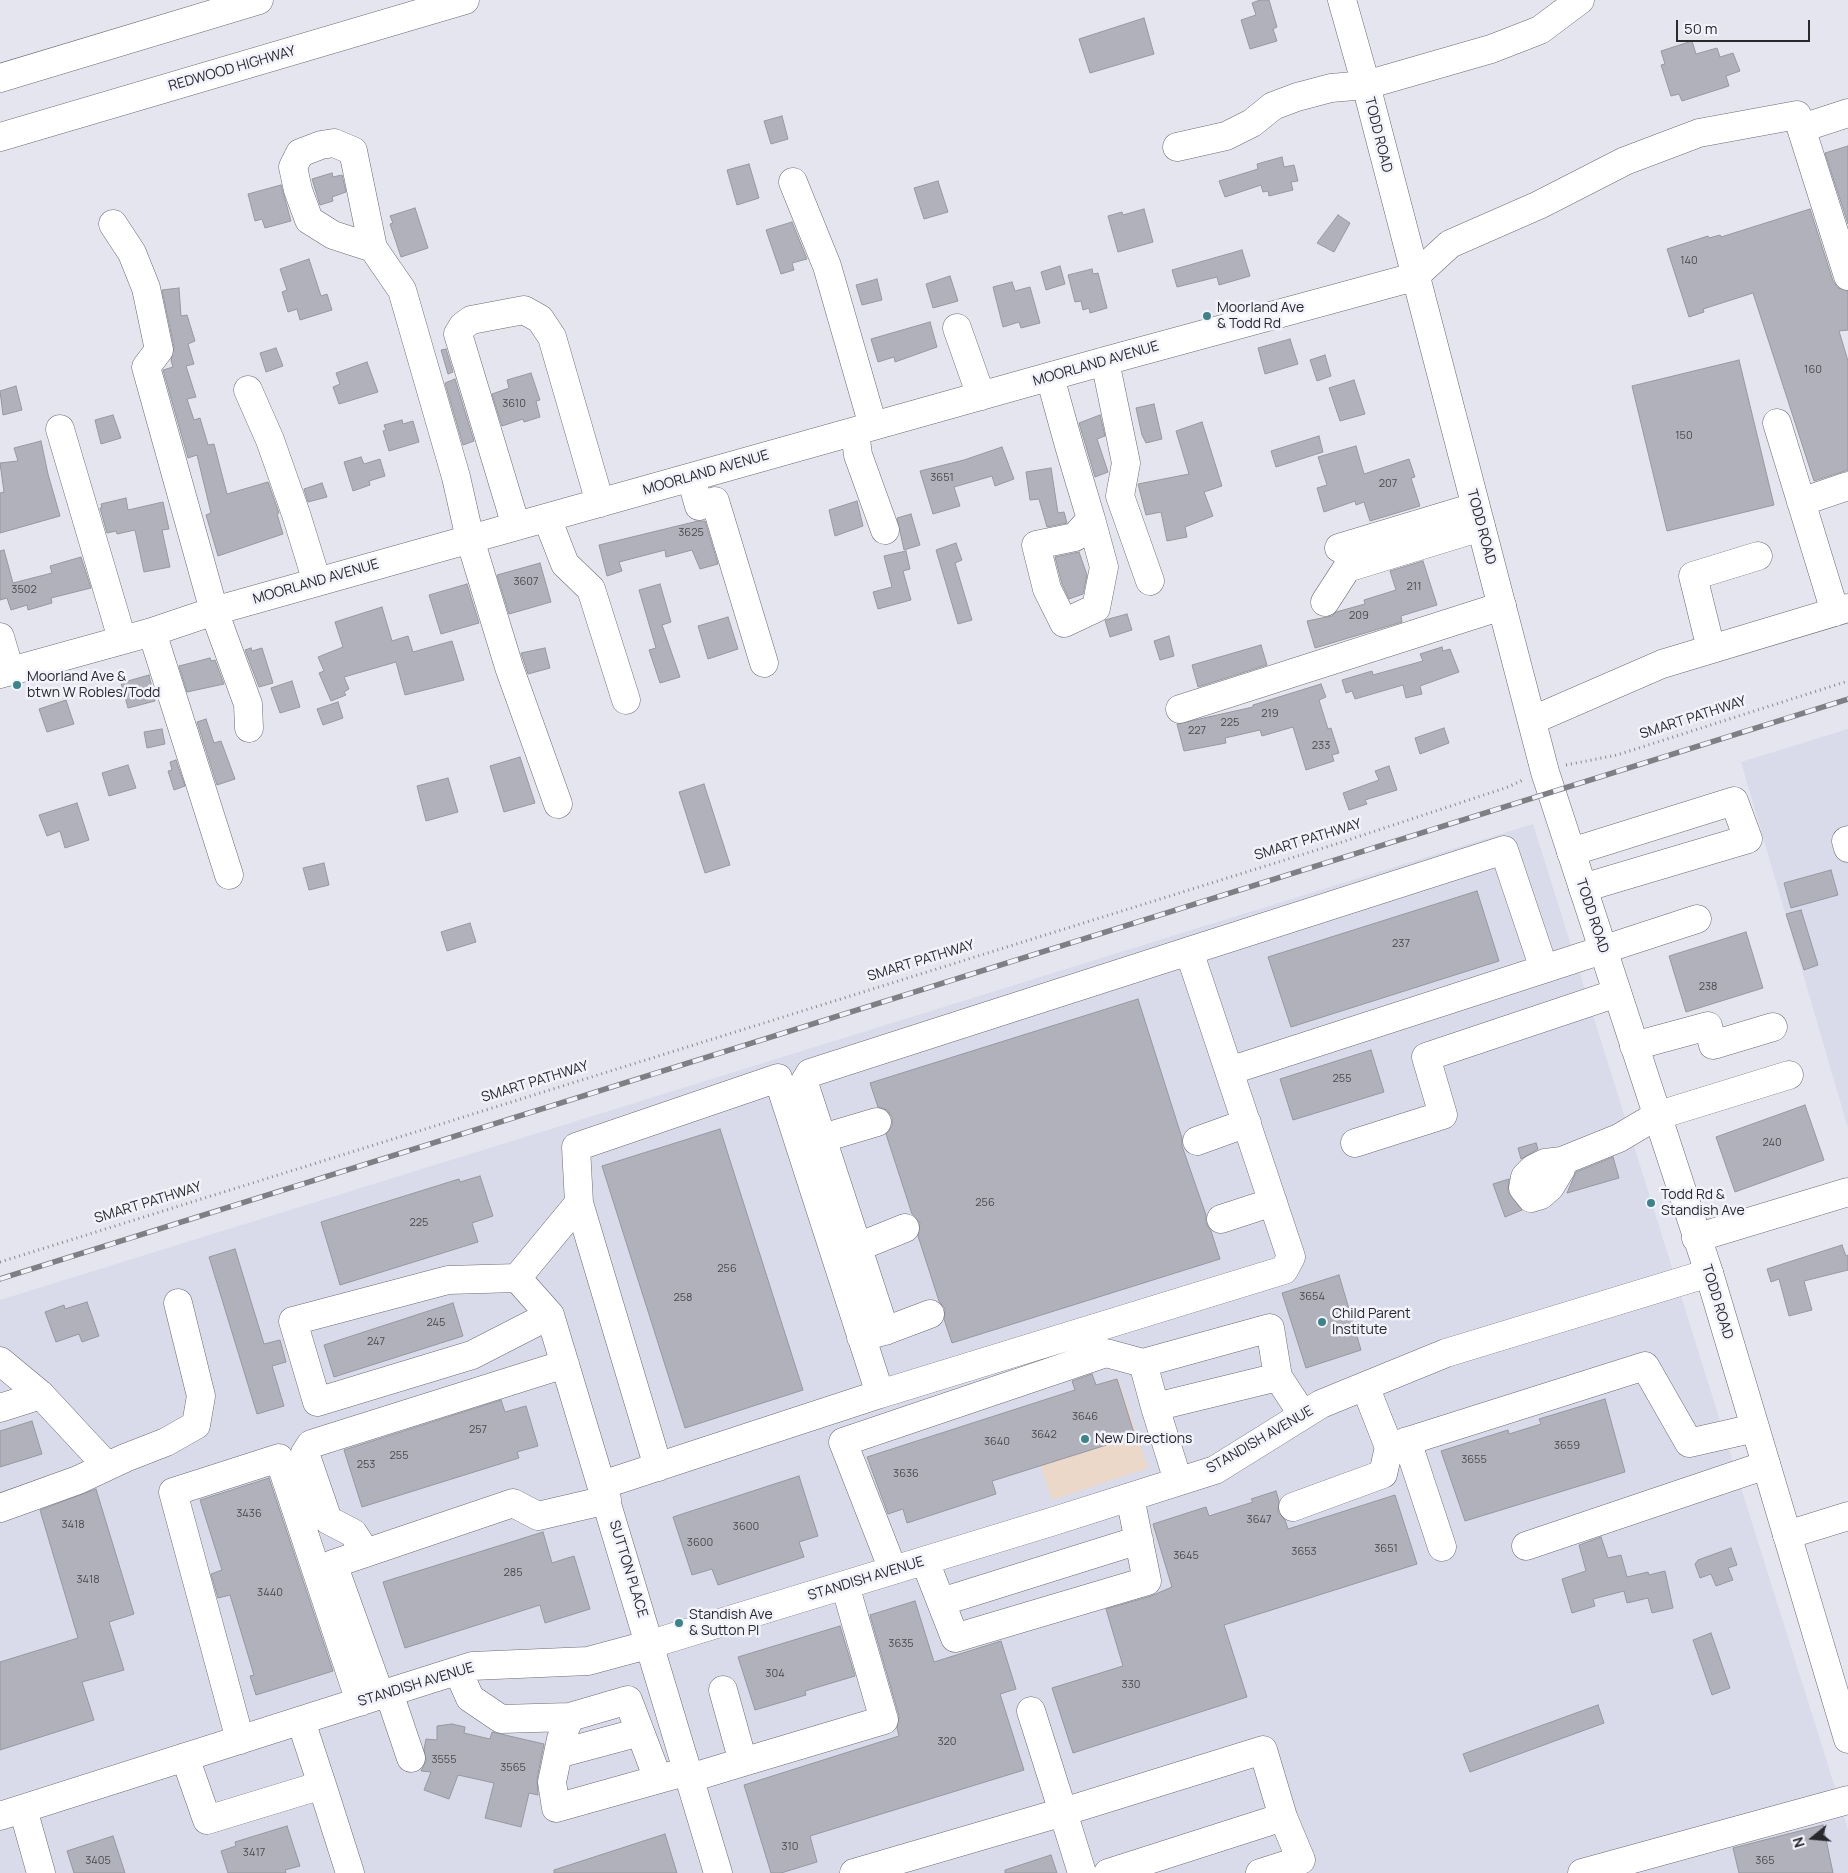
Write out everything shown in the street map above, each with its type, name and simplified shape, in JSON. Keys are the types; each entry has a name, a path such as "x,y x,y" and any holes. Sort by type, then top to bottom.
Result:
{"main road":[{"path":"0,78 259,0"},
{"name":"REDWOOD HIGHWAY","path":"0,137 465,0"},
{"name":"TODD ROAD","path":"1342,0 1533,720 1545,772 1656,1116 1709,1273 1787,1535 1844,1712 1848,1739"},
{"path":"1177,147 1226,136 1252,123 1273,106 1297,98 1331,88 1366,85 1491,49 1540,30 1580,0"},
{"path":"1802,128 1848,113"},
{"path":"1414,277 1450,244 1539,205 1625,161 1699,134 1797,115 1848,276"},
{"path":"793,182 828,266 864,429 858,455 884,530"},
{"path":"114,224 132,253 146,288 159,350 146,367 214,611 248,704 250,728"},
{"path":"373,248 402,290 456,477 470,539 509,667 558,804"},
{"name":"MOORLAND AVENUE","path":"5,673 152,632 214,611 516,526 1105,361 1414,277"},
{"path":"516,526 458,334 463,326 471,320 524,310 540,319 552,337 600,503"},
{"path":"956,328 981,396"},
{"path":"1105,361 1126,463 1120,496 1150,581"},
{"path":"1050,377 1091,518"},
{"path":"248,390 270,440 317,582"},
{"path":"1533,720 1662,664 1842,610 1801,502 1777,423"},
{"path":"60,429 122,639"},
{"path":"690,478 699,506 714,501 764,664"},
{"path":"1801,502 1848,486"},
{"path":"1339,548 1478,517"},
{"path":"1325,602 1347,568 1478,517"},
{"path":"547,518 565,564 591,589 626,700"},
{"path":"1711,649 1692,576 1758,556"},
{"path":"1180,709 1502,606"},
{"path":"152,632 229,875"},
{"path":"0,637 5,673"},
{"path":"1571,852 1734,801 1748,839 1583,888"},
{"path":"1848,840 1846,841 1848,848"},
{"path":"880,1394 873,1334 858,1247 804,1083 810,1073 1504,850 1544,969"},
{"path":"1229,1070 1603,951 1697,919"},
{"path":"376,1697 333,1564 513,1503 538,1516 605,1493 658,1467 880,1394 1284,1270 1291,1257 1189,951"},
{"path":"1355,1143 1444,1115 1426,1057 1616,993"},
{"path":"1634,1046 1708,1026 1713,1045 1773,1027"},
{"path":"1562,1161 1619,1138 1656,1116 1789,1075"},
{"path":"658,1467 578,1203 576,1147 778,1078 873,1334"},
{"path":"823,1138 877,1122"},
{"path":"1198,1141 1247,1123"},
{"path":"1696,1238 1848,1192"},
{"path":"1221,1219 1273,1202"},
{"path":"550,1315 472,1355 318,1402 293,1321 448,1280 517,1278 578,1203"},
{"path":"858,1247 905,1228"},
{"name":"STANDISH AVENUE","path":"11,1812 472,1666 588,1661 651,1644 1130,1497 1215,1470 1321,1404 1446,1353 1709,1273"},
{"name":"SUTTON PLACE","path":"517,1278 550,1315 651,1644 718,1873"},
{"path":"0,1508 78,1480 166,1442 196,1425 201,1396 178,1303"},
{"path":"873,1334 930,1314"},
{"path":"893,1570 843,1442 1106,1353 1143,1363 1270,1328 1278,1377 1303,1415"},
{"path":"0,1361 41,1395 107,1466"},
{"path":"1143,1363 1178,1481"},
{"path":"366,1553 353,1533 328,1520 305,1453 311,1444 566,1364"},
{"path":"1293,1507 1383,1474 1398,1444 1645,1366 1688,1443 1755,1428"},
{"path":"1155,1407 1278,1377"},
{"path":"1365,1386 1398,1444 1442,1547"},
{"path":"0,1408 41,1395"},
{"path":"240,1740 173,1492 279,1458 376,1697 411,1758"},
{"path":"1526,1546 1766,1465"},
{"path":"925,1561 955,1638 1147,1581 1130,1497"},
{"path":"1787,1535 1848,1516"},
{"path":"941,1602 1139,1540"},
{"path":"570,1717 558,1754 552,1782 556,1808 658,1779 744,1762 884,1720 845,1585"},
{"path":"458,1671 470,1698 501,1719 570,1717 628,1700 658,1779"},
{"path":"723,1690 744,1762"},
{"path":"1030,1711 1082,1873"},
{"path":"301,1720 350,1873"},
{"path":"558,1754 640,1732"},
{"path":"854,1873 1063,1812 1263,1750 1283,1817 1301,1860 1260,1873"},
{"path":"184,1757 207,1820 322,1786"},
{"path":"1582,1873 1848,1800"},
{"path":"11,1812 40,1873"},
{"path":"1108,1873 1283,1817"}],"path":[{"name":"SMART PATHWAY","path":"0,1262 1336,844 1508,787 1545,772 1617,754 1848,681"}],"shaded area":[{"path":"1848,729 1848,1128 1741,762"},
{"path":"1533,824 1848,1829 1848,1873 0,1873 0,1300"},
{"name":"New Directions","path":"1118,1378 1148,1468 1052,1500 1022,1410"}],"building":[{"path":"1260,0 1269,0 1277,27 1273,29 1277,41 1250,49 1241,20 1256,15 1252,3"},
{"path":"1144,18 1154,54 1090,73 1079,39"},
{"path":"1692,41 1696,54 1717,48 1720,57 1733,53 1740,71 1726,76 1729,86 1682,101 1679,94 1671,96 1661,65 1665,64 1661,51"},
{"path":"782,116 788,139 771,144 764,121"},
{"path":"1848,146 1848,224 1825,153"},
{"path":"1282,157 1284,167 1294,165 1298,181 1291,182 1293,190 1269,196 1268,191 1263,192 1261,185 1225,197 1219,181 1258,169 1257,164"},
{"path":"749,164 759,198 737,205 727,170"},
{"path":"332,173 333,177 342,175 346,192 332,197 333,201 320,205 312,179"},
{"path":"938,181 948,212 924,219 914,188"},
{"path":"281,185 291,221 265,228 262,219 255,221 248,194"},
{"path":"415,208 428,248 401,257 390,224 393,223 390,216"},
{"path":"1144,209 1153,242 1118,252 1108,216 1122,212 1123,215"},
{"path":"1810,209 1833,281 1838,288 1848,291 1848,330 1839,331 1848,361 1848,470 1814,481 1753,293 1703,309 1704,312 1689,317 1667,249 1708,236 1709,238 1720,235 1721,237"},
{"path":"1338,215 1350,223 1334,252 1317,243"},
{"path":"792,222 807,259 792,263 794,270 781,274 766,230"},
{"path":"1242,250 1250,276 1219,285 1217,277 1177,287 1172,270"},
{"path":"309,259 321,296 327,294 332,310 300,320 297,309 288,312 282,292 287,290 280,269"},
{"path":"1060,266 1065,284 1046,290 1041,272"},
{"path":"1092,269 1093,274 1098,273 1107,308 1090,313 1089,308 1083,310 1081,301 1075,302 1068,275"},
{"path":"950,276 958,301 933,308 926,284"},
{"path":"877,279 882,300 862,305 856,285"},
{"path":"1012,282 1015,291 1030,287 1040,323 1021,328 1019,322 1003,327 993,287"},
{"path":"179,288 181,316 187,315 195,341 188,344 194,364 186,366 196,397 187,399 194,420 200,418 208,445 214,444 227,494 268,482 279,513 277,514 283,534 218,556 206,515 211,513 197,455 188,458 163,370 173,367 171,360 174,347 162,290"},
{"path":"930,322 937,347 895,362 894,357 878,362 871,339"},
{"path":"1290,339 1298,364 1265,374 1258,348"},
{"path":"276,348 283,366 266,372 260,353"},
{"path":"446,349 453,372 448,374 441,350"},
{"path":"1325,355 1331,376 1317,381 1310,360"},
{"path":"1739,360 1774,505 1667,531 1632,386"},
{"path":"367,362 378,392 339,404 333,387 340,384 336,373"},
{"path":"531,373 540,400 536,401 540,417 524,422 523,419 502,426 492,394 509,388 507,380"},
{"path":"455,379 474,441 463,445 445,383"},
{"path":"1354,380 1365,414 1340,421 1329,388"},
{"path":"16,386 22,410 3,415 0,391"},
{"path":"1154,404 1162,439 1146,443 1142,435 1136,408"},
{"path":"113,415 121,438 101,444 95,420"},
{"path":"1100,415 1105,436 1097,439 1108,472 1095,477 1079,423"},
{"path":"402,420 403,424 413,421 419,442 389,451 383,431 386,430 384,425"},
{"path":"1202,422 1222,486 1204,492 1213,516 1185,527 1187,537 1167,541 1161,512 1146,515 1138,484 1189,474 1176,431"},
{"path":"1319,436 1323,452 1276,467 1271,451"},
{"path":"41,441 60,516 0,533 0,493 4,492 0,463 18,461 14,448"},
{"path":"1356,446 1364,474 1409,459 1415,477 1411,478 1420,506 1370,521 1364,502 1356,505 1355,501 1324,512 1317,488 1327,485 1318,457"},
{"path":"1002,447 1014,479 995,486 992,476 954,487 960,506 933,514 920,471 964,460"},
{"path":"361,457 364,464 380,459 385,476 369,481 370,485 353,491 344,462"},
{"path":"1051,468 1058,513 1064,512 1067,523 1047,527 1039,499 1030,500 1026,472"},
{"path":"322,483 327,497 308,502 304,489"},
{"path":"126,498 128,510 163,502 169,529 162,530 170,567 144,572 135,530 117,534 116,531 107,533 100,508 102,508 101,504"},
{"path":"857,501 863,526 835,536 829,510"},
{"path":"911,514 920,545 904,550 897,518"},
{"path":"698,521 705,521 718,564 700,569 692,550 666,557 665,550 619,562 622,571 607,576 599,545"},
{"path":"956,543 962,560 955,563 972,620 958,624 936,550"},
{"path":"4,550 13,583 52,573 50,566 81,557 91,588 51,598 52,603 28,610 27,605 11,610 7,598 0,600 0,551"},
{"path":"906,551 910,569 903,571 911,600 878,609 873,592 892,587 884,556"},
{"path":"1079,552 1087,575 1083,594 1069,599 1062,584 1055,557"},
{"path":"1423,561 1437,605 1401,616 1402,622 1315,648 1307,621 1332,616 1336,612 1365,604 1364,600 1396,590 1390,571"},
{"path":"540,563 551,602 509,614 497,575"},
{"path":"467,584 479,623 441,634 429,595"},
{"path":"660,584 671,622 662,625 680,677 660,683 649,650 656,648 639,590"},
{"path":"382,607 392,641 408,636 413,652 452,641 464,680 405,695 396,662 344,677 349,689 344,692 346,695 331,701 319,673 324,671 318,657 343,647 335,622"},
{"path":"1127,614 1132,630 1110,637 1105,620"},
{"path":"728,617 738,649 708,659 698,626"},
{"path":"1169,636 1174,656 1160,660 1154,641"},
{"path":"1261,645 1267,665 1198,687 1192,665"},
{"path":"1442,647 1443,651 1450,649 1459,672 1420,686 1422,694 1406,698 1403,685 1355,699 1352,691 1346,693 1342,680 1372,671 1373,675 1423,661 1420,654"},
{"path":"251,648 252,651 262,648 273,683 259,687 245,650"},
{"path":"545,648 550,668 528,674 521,653"},
{"path":"210,658 211,661 215,660 224,684 187,692 179,666"},
{"path":"149,675 155,701 128,708 121,683"},
{"path":"292,681 300,707 280,713 271,688"},
{"path":"1321,684 1326,697 1319,700 1328,729 1331,728 1339,753 1332,755 1334,761 1306,770 1293,727 1262,736 1260,730 1225,738 1226,743 1184,751 1177,724 1253,707 1253,705"},
{"path":"66,700 74,724 47,732 39,709"},
{"path":"338,702 343,718 323,725 317,709"},
{"path":"206,719 214,743 221,741 235,779 217,785 197,722"},
{"path":"1444,728 1449,743 1420,754 1415,738"},
{"path":"162,729 165,744 147,748 144,732"},
{"path":"520,757 535,803 504,812 490,766"},
{"path":"176,760 185,786 174,790 168,771 172,770 170,762"},
{"path":"128,765 136,788 109,796 102,773"},
{"path":"1389,766 1397,790 1365,800 1367,804 1349,810 1343,793 1379,780 1375,771"},
{"path":"448,778 458,812 426,821 417,786"},
{"path":"704,784 730,865 705,873 679,792"},
{"path":"77,803 89,840 65,848 60,831 47,836 39,815"},
{"path":"324,863 329,885 309,890 303,868"},
{"path":"1831,870 1838,895 1791,908 1784,883"},
{"path":"1477,891 1499,961 1291,1027 1268,957"},
{"path":"1801,910 1818,965 1804,970 1786,914"},
{"path":"470,923 476,942 447,951 441,932"},
{"path":"1746,932 1763,988 1686,1012 1669,956"},
{"path":"1138,999 1182,1138 1182,1146 1206,1215 1206,1223 1211,1231 1220,1259 952,1343 944,1319 945,1309 939,1301 918,1236 920,1223 912,1214 886,1134 892,1126 892,1117 887,1110 878,1107 870,1083"},
{"path":"1371,1050 1384,1092 1293,1120 1280,1079"},
{"path":"1805,1105 1824,1160 1735,1192 1716,1137"},
{"path":"720,1129 803,1390 685,1428 602,1166"},
{"path":"1536,1143 1538,1149 1521,1159 1518,1148"},
{"path":"1613,1157 1619,1178 1567,1193 1576,1172"},
{"path":"480,1176 493,1216 472,1223 478,1242 340,1285 321,1222 459,1179 460,1182"},
{"path":"1509,1179 1508,1192 1522,1210 1505,1217 1493,1184"},
{"path":"1842,1245 1846,1256 1848,1255 1848,1270 1804,1281 1812,1310 1789,1316 1779,1279 1771,1282 1767,1269"},
{"path":"235,1249 264,1344 280,1340 286,1362 272,1366 284,1406 257,1414 209,1257"},
{"name":"Child Parent Institute","path":"1339,1275 1361,1350 1306,1368 1282,1293"},
{"path":"87,1302 99,1336 82,1342 79,1334 56,1342 45,1312 64,1305 65,1309"},
{"path":"453,1303 463,1336 334,1377 324,1345"},
{"path":"1092,1374 1096,1385 1117,1379 1135,1436 992,1481 996,1494 907,1523 903,1509 888,1514 867,1457 1075,1390 1072,1381"},
{"path":"1605,1399 1625,1472 1465,1521 1441,1451 1508,1430 1509,1434 1541,1424 1539,1419"},
{"path":"501,1400 505,1412 526,1406 538,1446 517,1452 519,1458 362,1507 344,1450"},
{"path":"32,1421 42,1454 0,1467 0,1431"},
{"path":"799,1476 818,1536 799,1542 804,1557 718,1585 712,1569 692,1575 673,1517"},
{"path":"269,1478 333,1671 256,1695 250,1676 254,1675 230,1595 218,1598 211,1574 222,1570 200,1500"},
{"path":"96,1489 134,1614 109,1622 124,1670 82,1682 94,1720 0,1750 0,1662 78,1638 40,1510"},
{"path":"1276,1491 1279,1501 1278,1512 1285,1520 1288,1529 1395,1495 1417,1564 1224,1625 1247,1697 1073,1753 1052,1688 1123,1666 1106,1609 1151,1596 1172,1587 1153,1524 1206,1507 1209,1516 1253,1502 1251,1499"},
{"path":"543,1532 552,1563 574,1556 590,1609 545,1623 540,1605 405,1648 383,1582"},
{"path":"1601,1537 1608,1558 1621,1555 1627,1577 1648,1572 1649,1575 1665,1571 1673,1608 1652,1613 1648,1598 1627,1603 1624,1591 1593,1599 1595,1606 1572,1613 1562,1579 1586,1571 1579,1545"},
{"path":"1731,1548 1737,1565 1728,1568 1733,1580 1716,1586 1711,1574 1700,1578 1695,1564 1698,1560"},
{"path":"915,1601 934,1662 1001,1641 1016,1689 1000,1694 1024,1770 810,1836 817,1862 781,1873 771,1873 744,1785 899,1736 897,1728 899,1716 870,1615"},
{"path":"840,1626 855,1676 805,1691 806,1695 755,1710 738,1657"},
{"path":"1711,1633 1730,1688 1712,1695 1693,1640"},
{"path":"1598,1705 1604,1723 1470,1772 1463,1754"},
{"path":"452,1724 465,1727 464,1733 490,1739 492,1732 544,1744 537,1779 538,1795 529,1793 521,1827 485,1818 494,1783 458,1775 449,1799 424,1790 431,1772 421,1771 426,1761 424,1749 426,1739 437,1740 437,1726"},
{"path":"1823,1825 1833,1873 1739,1873 1733,1848"},
{"path":"287,1826 300,1866 285,1870 286,1873 228,1873 221,1851 236,1846 235,1842"},
{"path":"665,1834 677,1873 554,1873 554,1870"},
{"path":"113,1836 125,1873 74,1873 67,1851"},
{"path":"1051,1855 1057,1873 1005,1873 1005,1870"}],"railway":[{"path":"0,1279 1848,699"}],"place":[{"name":"Moorland Ave & Todd Rd","path":"1207,316"},
{"name":"Moorland Ave & btwn W Robles/Todd","path":"17,685"},
{"name":"Todd Rd & Standish Ave","path":"1651,1203"},
{"name":"Child Parent Institute","path":"1322,1322"},
{"name":"New Directions","path":"1085,1439"},
{"name":"Standish Ave & Sutton Pl","path":"679,1623"}]}
